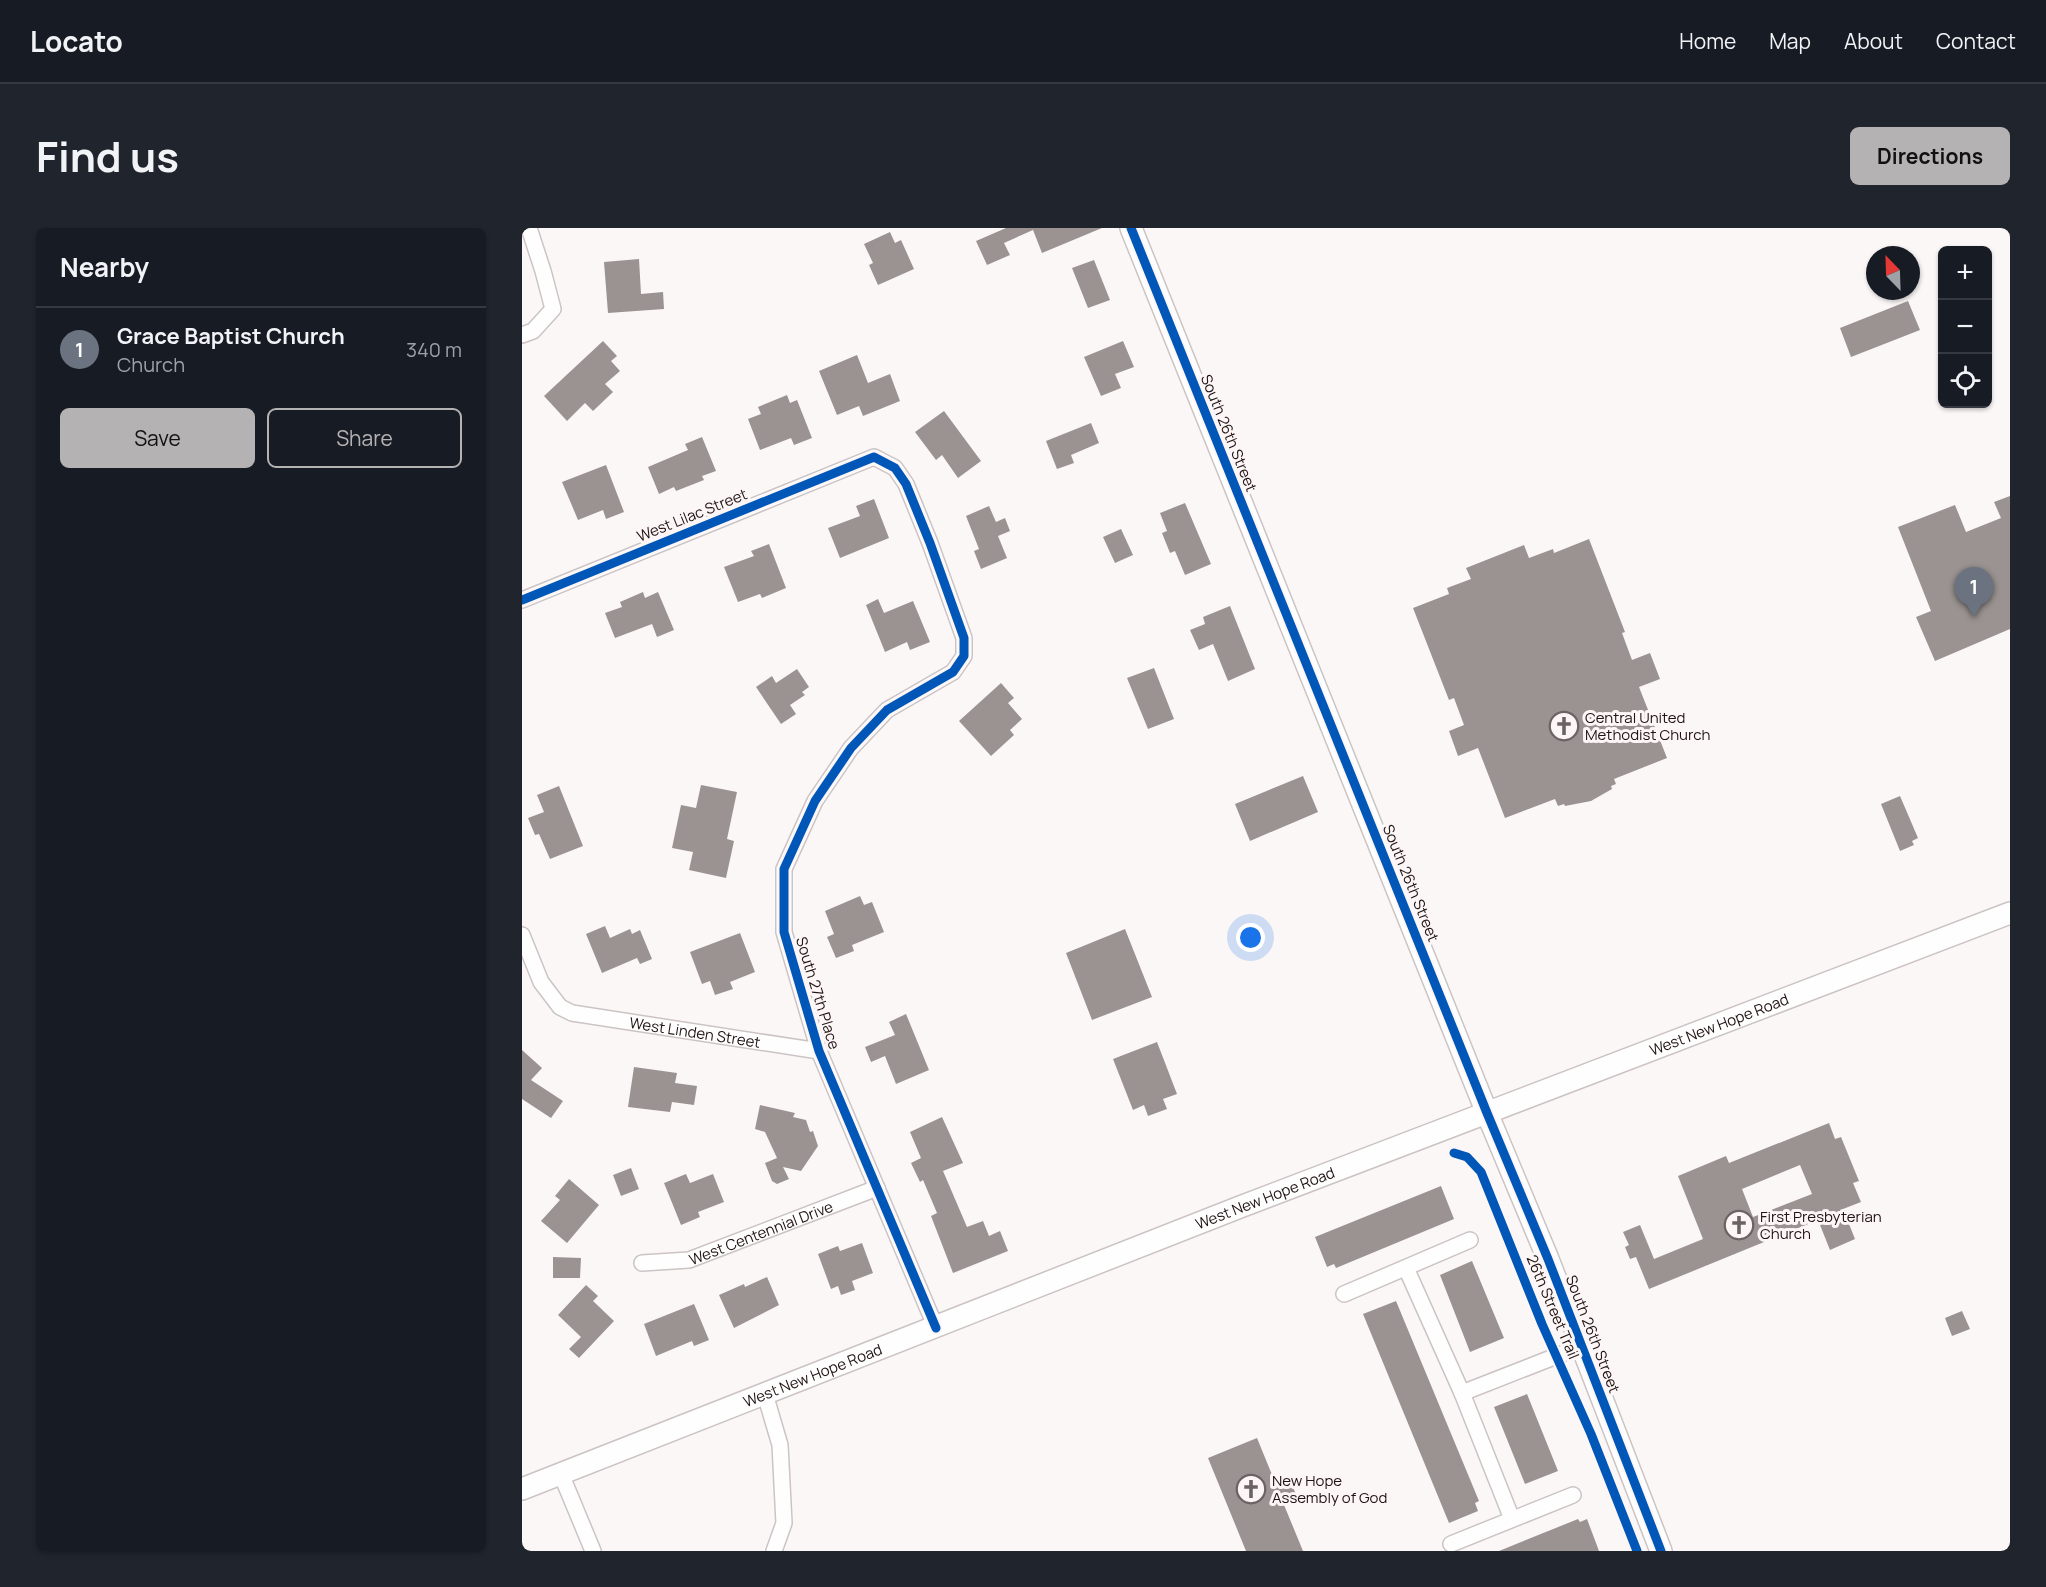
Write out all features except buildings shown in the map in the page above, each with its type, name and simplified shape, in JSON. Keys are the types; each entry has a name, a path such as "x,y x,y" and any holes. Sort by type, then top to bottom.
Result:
{"main road":[{"name":"South 26th Street","path":"1131,228 1487,1113 1548,1259 1661,1551"},
{"name":"West New Hope Road","path":"522,1489 1240,1207 2010,913"}],"street":[{"path":"522,335 534,330 553,309 529,228"},
{"name":"West Lilac Street","path":"522,600 874,457"},
{"name":"South 27th Place","path":"874,457 896,468 906,484 964,638 964,656 952,672 887,710 851,748 815,801 784,868 784,932 819,1051 936,1328"},
{"name":"West Linden Street","path":"522,935 541,982 560,1007 572,1013 819,1051"},
{"name":"West Centennial Drive","path":"642,1263 689,1260 877,1188"},
{"path":"1344,1294 1470,1240"},
{"path":"1406,1268 1462,1393 1512,1519"},
{"path":"1462,1393 1582,1346"},
{"path":"765,1394 780,1445 784,1522 774,1551"},
{"path":"561,1474 593,1551"},
{"path":"1451,1544 1573,1495"}],"cycle path":[{"name":"26th Street Trail","path":"1131,228 1487,1113 1548,1259 1661,1551"},
{"path":"522,600 874,457 895,468 906,484 964,638 964,656 953,672 887,710 851,748 815,801 784,869 784,932 819,1051 936,1328"},
{"name":"26th Street Trail","path":"1454,1153 1467,1157 1481,1172 1542,1324 1591,1434 1637,1551"}],"place":[{"name":"Grace Baptist Church","path":"1974,617"},
{"name":"Central United Methodist Church","path":"1564,726"},
{"name":"First Presbyterian Church","path":"1739,1225"},
{"name":"New Hope Assembly of God","path":"1251,1489"}]}
